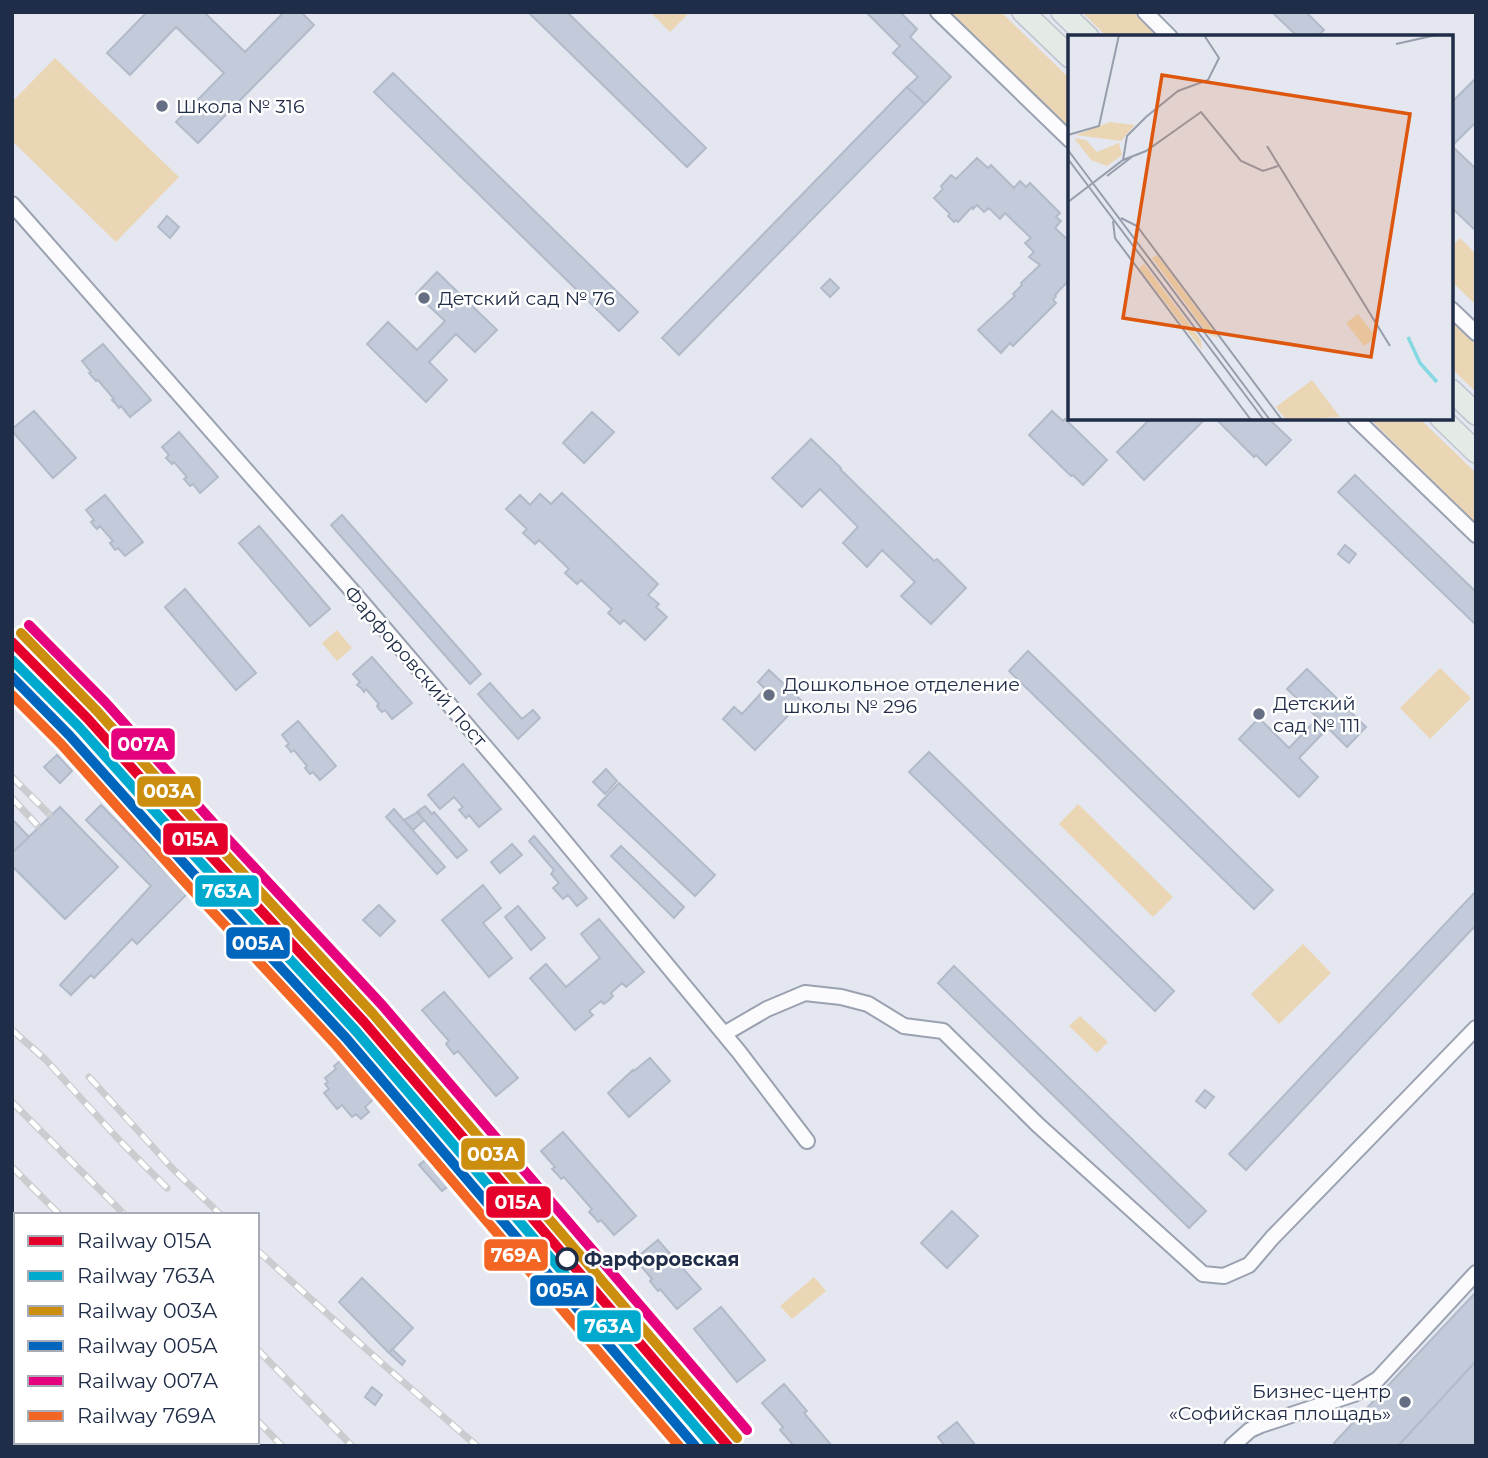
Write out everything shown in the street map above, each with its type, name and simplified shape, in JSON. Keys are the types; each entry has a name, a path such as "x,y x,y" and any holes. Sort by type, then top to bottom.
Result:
{"main road":[{"path":"1023,12 1068,55"},
{"path":"1062,12 1086,35"},
{"path":"1453,392 1476,414"},
{"path":"1443,420 1476,452"}],"street":[{"path":"938,12 1068,138"},
{"path":"1145,12 1168,35"},
{"name":"Фарфоровский Пост","path":"12,204 354,593 511,777 724,1034 807,1141"},
{"path":"1453,311 1476,333"},
{"path":"1357,420 1476,536"},
{"path":"724,1034 767,1009 805,993 841,997 868,1004 904,1026 943,1031 1038,1125 1203,1274 1224,1276 1248,1265 1476,1028"},
{"path":"1232,1446 1250,1430 1354,1394 1378,1379 1476,1273"}],"shaded area":[{"path":"650,12 690,12 670,32"},
{"path":"950,12 1001,12 1068,77 1068,127"},
{"path":"1082,12 1133,12 1157,35 1105,35"},
{"path":"55,58 179,177 116,242 12,141 12,102"},
{"path":"1460,238 1476,254 1476,305 1453,283 1453,245"},
{"path":"1453,323 1476,345 1476,392 1453,370"},
{"path":"1371,420 1421,420 1476,473 1476,523"},
{"path":"337,630 352,648 337,661 322,643"},
{"path":"1440,668 1471,698 1430,739 1400,708"},
{"path":"1078,804 1173,897 1153,917 1059,824"},
{"path":"1303,944 1331,973 1279,1024 1251,994"},
{"path":"1080,1016 1108,1042 1097,1053 1069,1026"},
{"path":"814,1277 826,1291 792,1319 780,1306"}],"building":[{"path":"147,12 204,12 245,52 284,12 301,12 314,25 198,143 176,122 224,73 176,27 130,75 107,53"},
{"path":"528,12 567,12 706,148 687,167"},
{"path":"866,12 900,12 917,29 910,37 951,77 925,104 907,87 918,77 893,53 900,46"},
{"path":"1272,12 1306,12 1324,30 1319,35 1296,35"},
{"path":"393,73 638,312 619,331 374,92"},
{"path":"1476,78 1476,122 1453,145 1453,101"},
{"path":"907,87 925,104 679,355 662,338"},
{"path":"1453,147 1476,169 1476,231 1453,209"},
{"path":"977,158 988,168 991,165 1014,188 1020,181 1026,187 1030,183 1060,213 1056,217 1061,221 1055,228 1068,240 1068,281 1055,295 1053,300 1056,303 1013,346 1010,343 1001,353 978,330 1015,296 1013,294 1021,283 1040,265 1029,257 1034,252 1025,243 1031,238 1005,213 1000,219 989,208 984,212 977,205 958,222 948,216 950,214 934,198 951,175 956,179"},
{"path":"167,216 179,227 170,238 158,227"},
{"path":"437,272 497,330 475,352 456,334 429,362 447,380 426,402 367,344 388,322 417,350 445,321 416,294"},
{"path":"830,279 839,288 830,297 821,288"},
{"path":"103,344 151,400 130,417 112,400 114,399 89,373 91,372 82,361"},
{"path":"34,411 76,458 53,478 12,431"},
{"path":"1052,411 1063,421 1065,419 1107,460 1083,485 1029,435"},
{"path":"592,412 614,432 584,463 563,443"},
{"path":"1149,420 1203,421 1144,480 1117,452"},
{"path":"1217,420 1270,420 1291,440 1266,465 1256,455 1254,457"},
{"path":"179,432 218,477 200,493 193,484 190,486 184,479 187,477 174,462 172,464 166,458 169,455 162,447"},
{"path":"811,439 934,561 937,559 966,588 931,624 901,596 915,582 882,550 867,567 843,543 858,527 820,489 802,507 772,478"},
{"path":"1355,475 1476,592 1476,625 1338,492"},
{"path":"562,493 658,584 648,595 659,604 656,607 667,617 645,640 624,620 620,624 608,613 612,609 581,580 577,584 565,573 569,569 539,540 535,544 523,533 527,529 506,509 520,495 530,505 540,494 551,504"},
{"path":"105,495 143,542 125,556 118,548 115,550 110,543 113,541 100,526 97,529 94,526 91,522 94,520 86,510"},
{"path":"342,515 481,674 470,684 331,525"},
{"path":"259,526 330,609 310,626 239,543"},
{"path":"1345,545 1356,554 1349,563 1338,554"},
{"path":"185,589 256,673 236,690 165,607"},
{"path":"1028,651 1273,890 1254,909 1009,671"},
{"path":"372,657 412,703 392,719 385,710 382,712 379,709 379,704 366,689 364,692 357,685 360,682 353,674"},
{"path":"1307,669 1366,727 1347,747 1328,728 1299,758 1318,777 1299,797 1239,739 1259,718 1289,748 1318,718 1287,689"},
{"path":"769,670 802,701 755,750 723,719 734,707 742,714 765,689 758,682"},
{"path":"490,683 522,719 533,710 540,718 518,739 478,694"},
{"path":"298,721 336,766 320,780 313,772 310,774 294,750 291,752 286,746 289,744 282,735"},
{"path":"929,752 1174,991 1155,1011 909,772"},
{"path":"57,755 72,771 60,783 44,767"},
{"path":"463,764 501,809 479,827 469,815 466,818 459,810 463,807 454,797 440,809 428,795"},
{"path":"606,769 617,781 605,794 593,782"},
{"path":"619,783 715,875 695,896 598,805"},
{"path":"101,805 187,894 137,944 132,939 94,978 91,975 71,995 60,985 151,886 86,820"},
{"path":"425,806 432,814 434,812 467,850 457,858 417,812"},
{"path":"60,807 118,867 65,919 12,866 12,853"},
{"path":"394,809 445,867 437,874 386,817"},
{"path":"418,812 424,820 413,830 404,820"},
{"path":"12,819 29,837 12,853"},
{"path":"534,836 587,898 577,906 568,895 563,899 553,888 559,883 551,874 554,870 529,841"},
{"path":"512,844 522,855 500,873 491,862"},
{"path":"621,846 684,907 674,918 611,856"},
{"path":"483,885 501,908 483,923 512,958 489,977 442,920"},
{"path":"1476,891 1476,925 1246,1170 1229,1154"},
{"path":"379,905 395,921 380,936 363,920"},
{"path":"518,906 545,938 531,950 505,917"},
{"path":"599,919 644,972 626,987 622,983 611,993 613,996 609,1000 604,1004 601,1001 589,1011 593,1015 575,1030 530,978 546,964 566,987 600,958 581,934"},
{"path":"954,966 1206,1211 1189,1228 938,983"},
{"path":"444,992 518,1078 496,1096 458,1051 454,1054 446,1044 449,1041 422,1010"},
{"path":"345,1057 348,1065 351,1063 378,1095 365,1107 369,1112 361,1119 356,1114 352,1117 342,1105 337,1109 324,1093 329,1089 325,1078"},
{"path":"650,1058 670,1081 629,1117 608,1093"},
{"path":"436,1082 455,1104 448,1111 428,1088"},
{"path":"1205,1090 1214,1097 1205,1108 1196,1101"},
{"path":"412,1102 430,1123 423,1130 405,1109"},
{"path":"563,1132 636,1216 614,1235 601,1220 598,1222 589,1212 592,1209 564,1177 561,1179 552,1169 555,1167 541,1151"},
{"path":"442,1147 464,1173 442,1191 419,1165"},
{"path":"952,1211 978,1236 947,1268 921,1243"},
{"path":"658,1240 701,1289 677,1309 660,1289 658,1291 650,1281 652,1279 635,1259"},
{"path":"12,1254 14,1286 12,1284"},
{"path":"362,1278 413,1328 389,1353 339,1302"},
{"name":"Бизнес-центр «Софийская площадь»","path":"1476,1292 1476,1361 1398,1446 1337,1446 1334,1443"},
{"path":"721,1307 765,1360 737,1382 694,1329"},
{"path":"632,1310 651,1332 644,1339 625,1317"},
{"path":"615,1339 632,1359 624,1365 607,1345"},
{"path":"392,1349 405,1361 402,1365 389,1353"},
{"path":"12,1350 14,1384 12,1386"},
{"path":"1476,1361 1476,1446 1398,1446"},
{"path":"784,1384 832,1446 794,1446 780,1430 783,1427 762,1403"},
{"path":"372,1387 382,1395 375,1405 365,1397"},
{"path":"957,1422 976,1446 945,1446 938,1437"}],"railway":[{"path":"12,777 49,814"},
{"path":"12,798 37,825"},
{"path":"12,1030 45,1059 167,1188"},
{"path":"89,1077 172,1168 219,1213"},
{"path":"12,1102 123,1213"},
{"path":"12,1167 58,1213"},
{"path":"259,1252 477,1446"},
{"path":"259,1351 352,1446"},
{"path":"259,1422 282,1446"}],"rail line":[{"name":"007А","path":"29,625 106,703 382,1005 747,1430"},
{"name":"003А","path":"21,633 97,711 373,1014 737,1438"},
{"name":"015А","path":"12,642 88,719 364,1022 728,1446"},
{"name":"763А","path":"12,660 79,727 355,1030 712,1446"},
{"name":"005А","path":"12,677 70,736 346,1038 695,1446"},
{"name":"769А","path":"12,695 61,744 337,1046 679,1446"}],"place":[{"name":"Школа № 316","path":"162,106"},
{"name":"Детский сад № 76","path":"424,298"},
{"name":"Дошкольное отделение школы № 296","path":"769,695"},
{"name":"Детский сад № 111","path":"1259,714"},
{"name":"Фарфоровская","path":"567,1259"},
{"name":"Бизнес-центр «Софийская площадь»","path":"1405,1402"}]}
